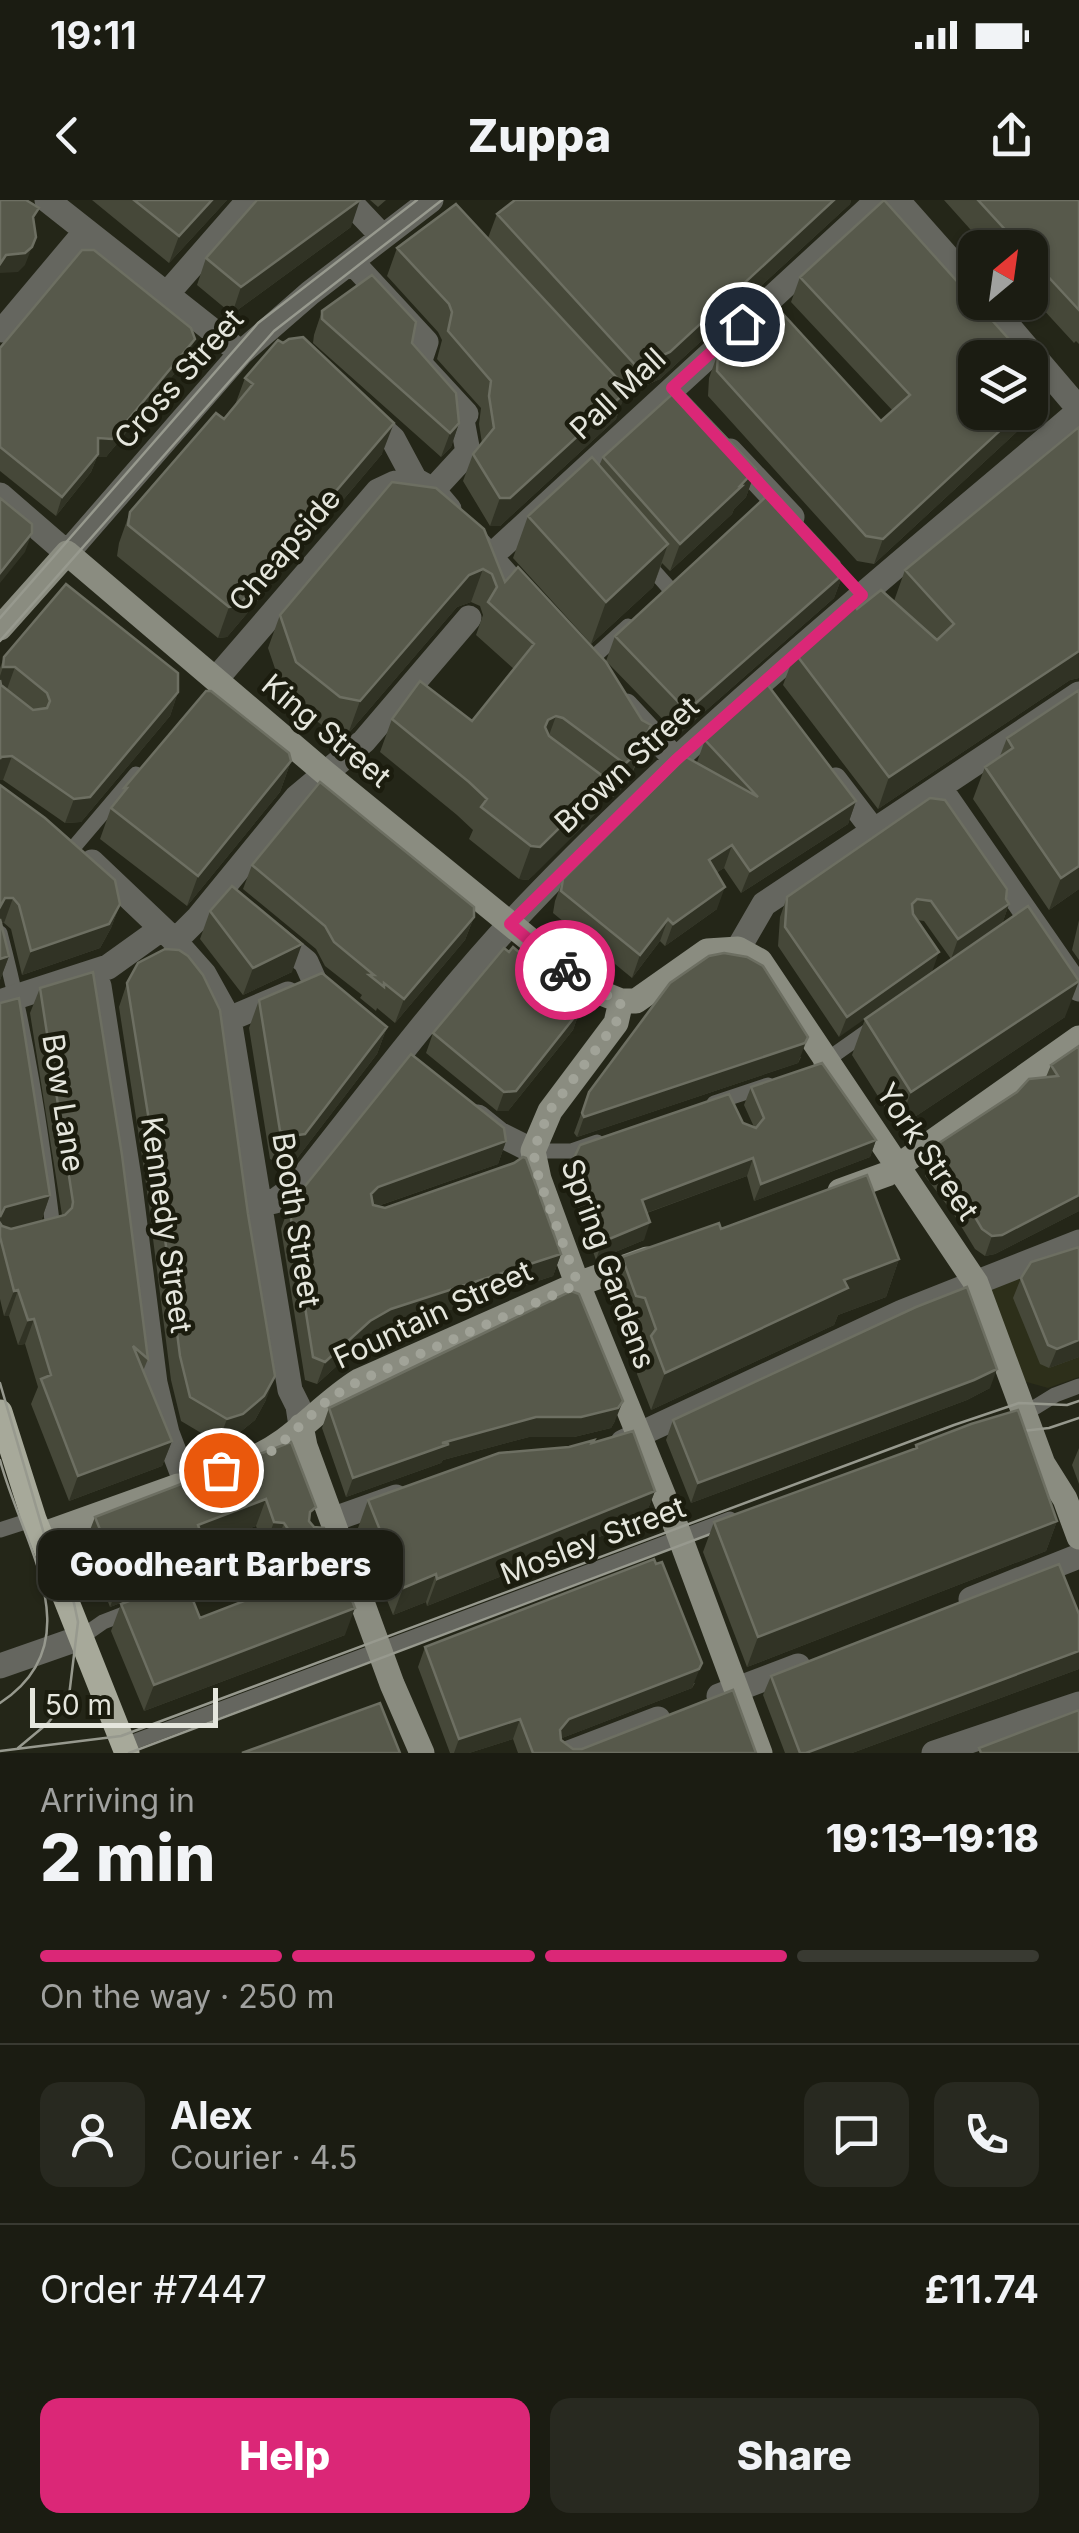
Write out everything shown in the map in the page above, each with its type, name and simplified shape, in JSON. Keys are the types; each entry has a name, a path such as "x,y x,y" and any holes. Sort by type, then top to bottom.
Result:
{"main road":[{"path":"0,1412 37,1527 126,1749"}],"street":[{"path":"48,200 240,353"},
{"path":"166,296 249,200"},
{"path":"348,200 383,237"},
{"name":"Pall Mall","path":"490,556 579,486 630,413 678,395 772,310 878,200"},
{"path":"896,200 958,269"},
{"name":"Cross Street","path":"0,628 240,353 278,334 352,262 436,203"},
{"path":"2,329 86,232"},
{"path":"352,262 426,342 419,362 466,414 462,420 468,452 424,485"},
{"path":"1003,320 1079,410"},
{"path":"353,402 394,438 424,485 549,622"},
{"name":"Brown Street","path":"261,1204 275,1201 296,1186 393,1047 615,813 676,760 768,692 856,588 1079,410"},
{"path":"709,428 763,500 810,537"},
{"name":"Cheapside","path":"211,685 378,490 395,483 424,485"},
{"name":"King Street","path":"2,500 67,553 211,685 590,988 621,1001"},
{"path":"9,999 94,974 235,902 297,796 364,741 469,618"},
{"path":"593,669 676,760"},
{"path":"621,1001 636,1000 707,951 738,949 764,904 1079,694"},
{"path":"819,760 874,831"},
{"path":"940,788 1024,922 1079,989"},
{"name":"Booth Street","path":"47,829 102,870 168,935 212,985 230,1019 290,1390 333,1529 422,1753"},
{"path":"230,1019 322,988 306,962 235,902"},
{"name":"York Street","path":"738,949 760,960 819,1065 897,1166 976,1283 1016,1418 1065,1498 1079,1536"},
{"name":"Kennedy Street","path":"94,974 128,1178 155,1383 167,1434 204,1477"},
{"name":"Spring Gardens","path":"621,1001 616,1023 550,1110 524,1158 539,1179 760,1753"},
{"path":"819,1198 887,1174 1079,1038"},
{"path":"393,1047 424,1072"},
{"path":"454,1097 524,1158"},
{"path":"606,1446 639,1436 902,1312 1079,1242"},
{"name":"Fountain Street","path":"37,1527 204,1477 274,1450 330,1398 359,1381 578,1284 673,1250"},
{"path":"333,1529 417,1490"},
{"path":"948,1607 1079,1556"},
{"path":"0,1666 80,1638"},
{"path":"569,1753 822,1657"},
{"path":"935,1753 1079,1704"}],"lane":[{"path":"634,548 670,589"},
{"path":"656,602 684,576"},
{"path":"593,669 641,615"},
{"path":"74,848 146,763"},
{"name":"Bow Lane","path":"0,933 9,999 40,1115 53,1229 35,1234"},
{"path":"819,1065 888,1018"},
{"path":"694,1110 778,1082"},
{"path":"730,1098 738,1118"},
{"path":"524,1158 571,1151 606,1139"},
{"path":"1016,1418 1054,1395 1079,1386"},
{"name":"Mosley Street","path":"126,1749 678,1533 742,1514"},
{"path":"0,1530 37,1527"},
{"path":"160,1600 268,1559"},
{"path":"80,1638 103,1622 142,1607"}],"shaded area":[{"path":"1079,1248 1079,1377 1048,1388 1016,1379 985,1281"}],"building":[{"path":"0,200 26,200 39,208 33,217 36,237 32,247 25,253 6,255 0,264"},
{"path":"134,200 212,200 179,236"},
{"path":"257,200 360,200 241,287 206,258"},
{"path":"515,200 834,200 670,352 637,367 497,214"},
{"path":"884,200 958,282 958,320 992,320 1010,340 958,340 958,430 1001,430 883,539 866,536 717,371 718,353 764,310 782,313 881,421 910,395 800,277"},
{"path":"978,200 1079,200 1079,310 1048,276 1048,230 1006,230"},
{"path":"456,204 616,377 610,379 616,380 626,392 510,498 500,498 473,454 494,428 491,381 448,331 452,312 449,304 397,248"},
{"path":"82,250 94,250 191,328 195,339 112,439 98,438 98,454 62,497 0,447 0,348"},
{"path":"372,275 416,322 412,343 456,393 459,423 450,433 322,319 322,311"},
{"path":"303,337 394,423 238,606 229,607 128,525 130,512 216,413 224,419 253,384 245,378 278,340 283,343"},
{"path":"679,388 756,469 680,544 603,457"},
{"path":"1079,427 1079,651 889,777 795,653 852,603 857,609 881,590 937,640 954,624 905,570"},
{"path":"592,457 668,544 606,602 528,516"},
{"path":"392,482 436,488 484,529 505,582 518,567 606,662 642,720 651,725 640,750 625,764 563,718 548,720 545,727 549,736 608,780 540,847 531,846 481,807 487,799 392,719 420,681 472,721 534,644 488,602 497,587 492,574 483,569 469,575 360,701 340,697 296,662 280,615"},
{"path":"770,493 775,493 839,562 843,574 687,711 615,636"},
{"path":"0,498 32,524 32,533 0,573"},
{"path":"66,584 178,673 178,692 90,797 74,799 12,756 0,759 0,680 1,685 33,710 47,708 50,701 47,693 15,667 3,667 4,657"},
{"path":"767,684 856,801 750,871 732,845 709,860 725,887 673,924 668,919 640,955 561,891 563,879 686,757 758,797 705,740"},
{"path":"1079,690 1079,866 1061,878 985,767 1013,748 1007,738"},
{"path":"206,691 289,753 291,761 198,876 111,808"},
{"path":"320,782 474,907 474,917 404,999 369,975 374,975 334,942 325,926 252,865"},
{"path":"0,785 45,818 115,880 120,904 109,924 31,951 19,905 13,898 5,898 0,907"},
{"path":"930,798 945,800 1007,889 1009,904 958,939 931,901 917,899 912,904 913,914 939,952 847,1017 785,927 787,897"},
{"path":"232,886 302,944 253,968 210,911"},
{"path":"1028,906 1079,981 911,1092 865,1019"},
{"path":"0,919 9,956 0,959"},
{"path":"513,947 578,1002 574,1006 580,1010 516,1091 504,1092 433,1033 504,948 509,952"},
{"path":"165,949 179,950 188,956 203,975 220,1010 275,1376 264,1396 243,1414 227,1419 190,1397 180,1356 127,983 138,963"},
{"path":"724,953 747,957 763,966 808,1037 805,1043 584,1117 589,1092 670,983 709,956"},
{"path":"93,972 148,1359 133,1346 172,1441 78,1476 41,1379 51,1375 34,1319 28,1320 18,1290 14,1291 0,1223 11,1229 65,1215 72,1208 40,988"},
{"path":"322,973 387,1027 305,1134 291,1136 280,1131 259,1000"},
{"path":"19,998 50,1195 5,1207 0,1217 0,1003"},
{"path":"1079,1046 1079,1195 1002,1235 992,1236 982,1229 961,1193 932,1156 933,1147 1017,1092 1029,1079 1058,1076 1051,1065"},
{"path":"411,1054 504,1128 506,1141 378,1187 371,1194 373,1205 385,1208 523,1157 561,1254 391,1309 370,1321 325,1362 313,1357 289,1206"},
{"path":"822,1063 876,1140 761,1184 753,1158 642,1200 650,1222 602,1242 573,1160 580,1145 729,1094 743,1123 756,1128 764,1118 751,1087"},
{"path":"867,1175 899,1259 844,1280 848,1288 665,1373 651,1336 656,1329 645,1298 636,1296 622,1257 719,1223 721,1229"},
{"path":"1079,1247 1079,1340 1057,1349 1048,1345 1021,1278 1031,1262"},
{"path":"967,1287 997,1369 698,1483 673,1420"},
{"path":"571,1291 579,1294 623,1401 618,1408 581,1417 536,1417 442,1443 449,1444 353,1478 329,1408"},
{"path":"1018,1410 1057,1521 758,1637 714,1522 917,1448 916,1445 971,1424"},
{"path":"633,1431 655,1491 437,1579 436,1574 403,1588 368,1500 499,1453 569,1447"},
{"path":"291,1442 316,1507 310,1512 309,1521 314,1527 324,1528 355,1608 154,1685 121,1604 185,1580 200,1618 296,1581 282,1543 287,1539 288,1529 284,1523 274,1522 266,1499 198,1525 206,1548 120,1580 95,1517"},
{"path":"654,1559 656,1564 662,1562 702,1663 699,1669 569,1719 560,1730 561,1740 573,1749 582,1749 733,1690 756,1753 533,1753 520,1719 459,1739 425,1647"},
{"path":"1059,1564 1079,1614 1079,1651 800,1753 771,1676"},
{"path":"380,1703 400,1753 242,1753"},
{"path":"1079,1710 1079,1753 981,1753 979,1748"}],"tram line":[{"path":"0,618 258,323 417,200"},
{"path":"0,641 274,331 442,200"},
{"path":"0,1383 44,1534 74,1603 78,1622 69,1696 48,1723 18,1748"},
{"path":"0,1751 121,1736 954,1425 1019,1403 1067,1405 1079,1401"},
{"path":"997,1434 1049,1428 1079,1418"},
{"path":"0,1460 44,1589 47,1620 43,1650 28,1678 0,1703"},
{"path":"129,1753 737,1524"}],"way so far":[{"path":"221,1470 274,1450 330,1398 359,1381 578,1284 539,1179 533,1151 550,1110 616,1023 621,1001 590,988 565,970"}],"place":[{"name":"Goodheart Barbers","path":"221,1470"}],"route":[{"path":"565,970 510,924 676,760 862,595 672,388 742,324"}]}
